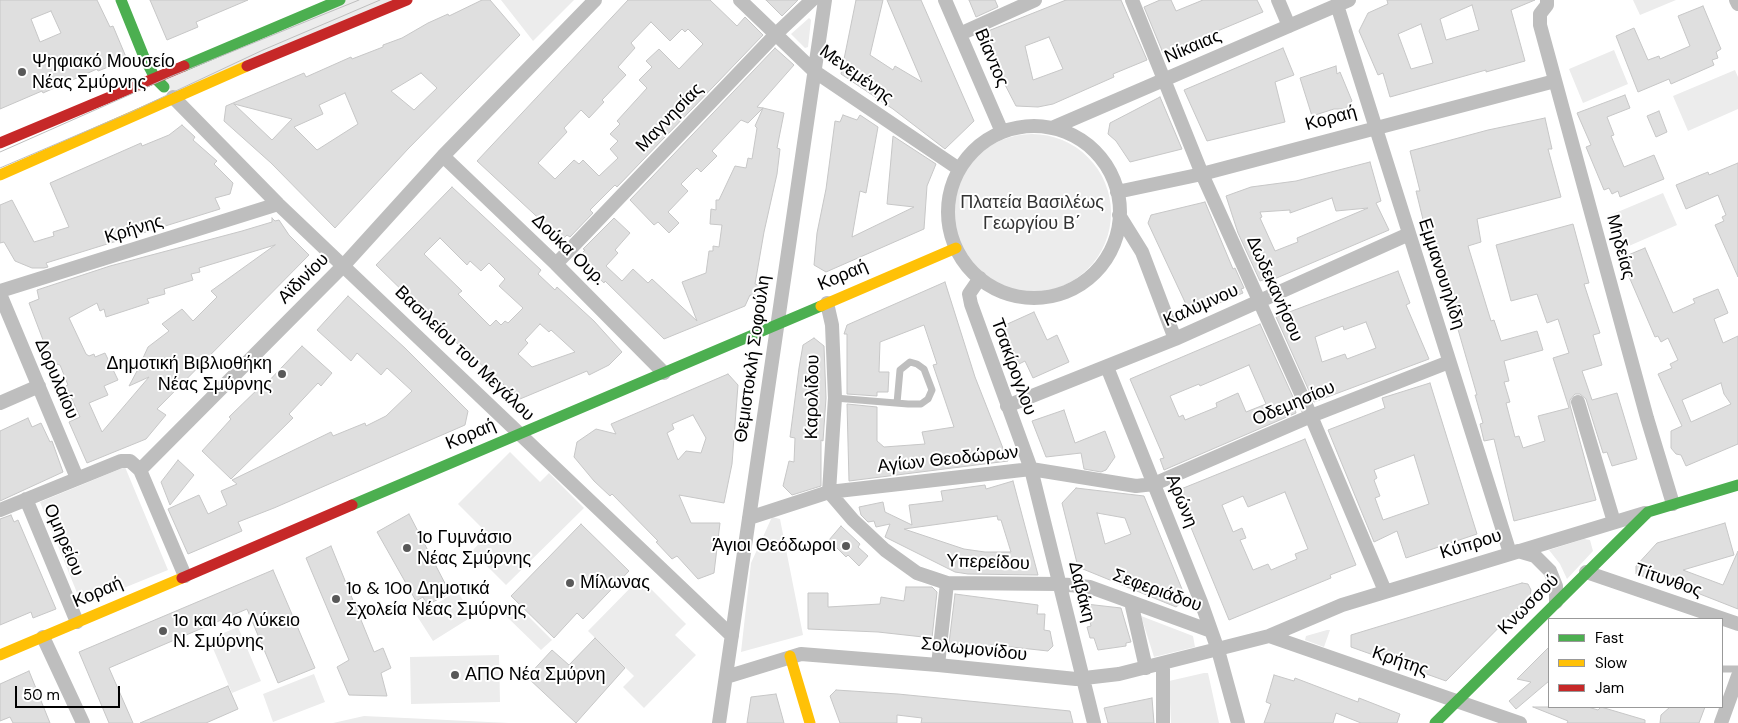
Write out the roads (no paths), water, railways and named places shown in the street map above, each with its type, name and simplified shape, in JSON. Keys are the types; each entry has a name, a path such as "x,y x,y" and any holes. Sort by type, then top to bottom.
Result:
{"street":[{"path":"121,0 155,78 172,96"},
{"path":"0,143 340,0"},
{"path":"0,175 172,96 407,0"},
{"name":"Αϊδινίου","path":"140,470 344,265 443,156 594,0"},
{"name":"Μενεμένης","path":"740,0 814,71 959,169"},
{"name":"Μαγνησίας","path":"556,264 776,34 812,0"},
{"name":"Θεμιστοκλή Σοφούλη","path":"719,723 825,0"},
{"name":"Βίαντος","path":"945,0 1002,132"},
{"path":"960,34 1035,0"},
{"name":"Δωδεκανήσου","path":"1132,0 1162,80 1202,174 1258,302 1311,416 1385,591"},
{"path":"1278,0 1289,26"},
{"name":"Μηδείας","path":"1547,0 1547,5 1540,14 1540,25 1647,418 1673,504"},
{"path":"1736,0 1738,4"},
{"name":"Νίκαιας","path":"1052,128 1343,3"},
{"name":"Εμμανουηλίδη","path":"1343,3 1374,127 1449,362 1514,552"},
{"name":"Κοραή","path":"1117,192 1202,174 1374,127 1555,82"},
{"name":"Βασιλείου του Μεγάλου","path":"172,96 278,204 732,636"},
{"path":"1023,127 1052,128 1077,138 1098,155 1108,170 1117,192 1119,215 1116,236 1107,256 1085,281 1071,289 1048,296 1024,297 993,288 966,265 956,248 948,221 948,208 954,181 959,169 974,150 1002,132 1023,127"},
{"name":"Δούκα Ουρ.","path":"443,156 556,264 664,372"},
{"name":"Κρήνης","path":"0,292 278,204"},
{"path":"1119,215 1142,252 1175,339"},
{"name":"Καλύμνου","path":"1006,406 1175,339 1409,234"},
{"name":"Κοραή","path":"0,655 664,372 777,326 956,248"},
{"name":"Τσακίρογλου","path":"980,278 969,294 971,304 1006,406 1031,470"},
{"name":"Δορυλαίου","path":"0,292 77,478"},
{"name":"Καρολίδου","path":"827,303 832,325 835,398 829,492"},
{"name":"Οδεμησίου","path":"1154,484 1311,416 1449,362"},
{"name":"Αρώνη","path":"1107,367 1218,650 1238,723"},
{"path":"0,402 39,386"},
{"path":"1578,402 1614,522"},
{"path":"0,510 121,461 130,461 140,470 186,576"},
{"name":"Αγίων Θεοδώρων","path":"749,518 829,492 1031,470 1136,486 1154,484"},
{"name":"Δαβάκη","path":"1031,470 1094,723"},
{"name":"Κύπρου","path":"1218,650 1269,636 1342,605 1385,591 1738,485"},
{"name":"Υπερείδου","path":"829,492 853,520 884,550 917,574 947,582 1059,584"},
{"name":"Ομηρείου","path":"26,499 77,622"},
{"name":"Κνωσσού","path":"1435,723 1648,512"},
{"path":"1514,552 1535,556 1546,565 1553,578 1556,602"},
{"name":"Τίτυνθος","path":"1586,572 1720,618"},
{"path":"938,664 947,582"},
{"name":"Σεφεριάδου","path":"1059,584 1090,587 1211,631"},
{"path":"1131,602 1146,668"},
{"name":"Τίτυνθος","path":"1723,619 1738,624"},
{"name":"Κρήτης","path":"1269,636 1520,723"},
{"path":"43,637 83,723"},
{"name":"Σολωμονίδου","path":"726,677 790,656 817,654 1083,679 1146,668 1218,650"},
{"path":"790,656 810,723"},
{"path":"1162,723 1163,664"},
{"path":"1721,723 1738,676"}],"lane":[{"path":"835,398 897,403 921,404 928,399 932,390 930,380 924,369 917,364 910,362 900,370 897,403"},
{"path":"1723,669 1738,669"}],"tram line":[{"path":"0,152 172,76 359,0"},
{"path":"0,168 131,112 263,50 380,0"}],"place":[{"name":"Ψηφιακό Μουσείο Νέας Σμύρνης","path":"22,72"},
{"name":"Δημοτική Βιβλιοθήκη Νέας Σμύρνης","path":"282,374"},
{"name":"Άγιοι Θεόδωροι","path":"846,546"},
{"name":"1ο Γυμνάσιο Νέας Σμύρνης","path":"407,548"},
{"name":"Μίλωνας","path":"570,583"},
{"name":"1ο & 10ο Δημοτικά Σχολεία Νέας Σμύρνης","path":"336,599"},
{"name":"1ο και 4ο Λύκειο Ν. Σμύρνης","path":"163,631"},
{"name":"ΑΠΟ Νέα Σμύρνη","path":"455,675"}],"park label":[{"name":"Πλατεία Βασιλέως Γεωργίου Β΄","path":"1032,213"}]}
